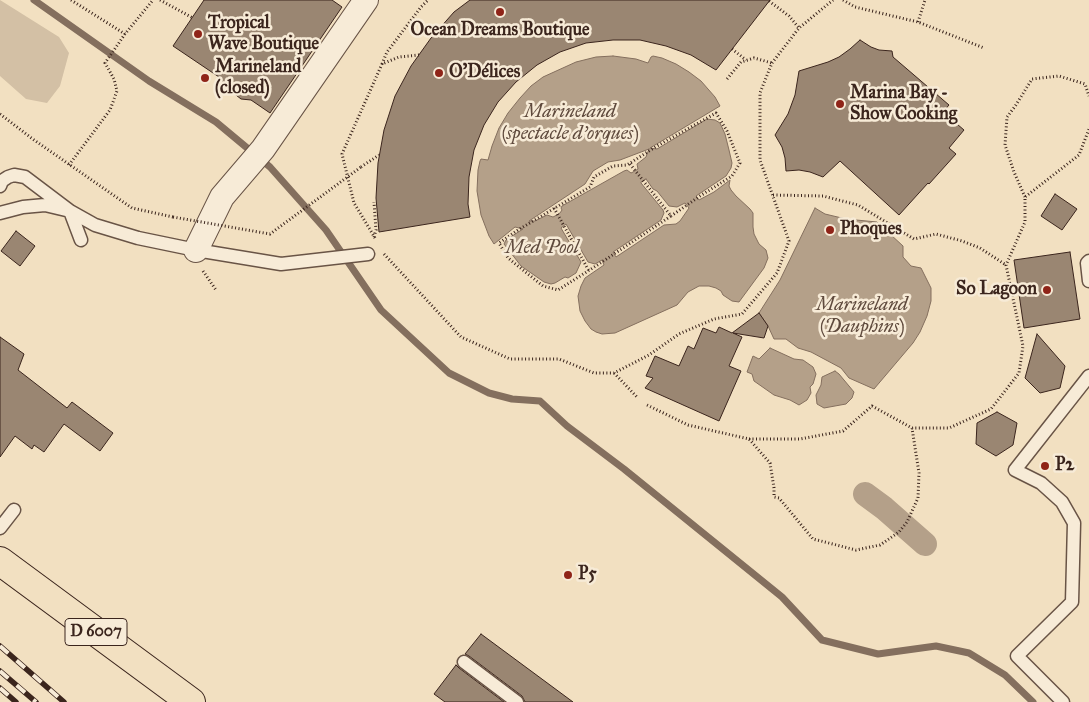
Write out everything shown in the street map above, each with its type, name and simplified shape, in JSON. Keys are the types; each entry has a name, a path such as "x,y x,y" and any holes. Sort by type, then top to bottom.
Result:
{"main road":[{"name":"D 6007","path":"0,561 192,702"}],"street":[{"path":"196,250 222,197 263,149 366,0"}],"lane":[{"path":"0,186 2,181 8,177 20,175 70,211 95,225 138,238 196,250 281,264 364,255"},
{"path":"0,213 23,207 44,205 70,211"},
{"path":"70,211 81,240"},
{"path":"1089,261 1087,263 1089,281"},
{"path":"1063,702 1016,656 1072,602 1074,523 1062,502 1041,483 1015,470 1089,376"},
{"path":"0,528 14,510"},
{"path":"464,662 517,702"}],"path":[{"path":"71,0 125,34"},
{"path":"69,165 110,110 117,91 114,79 105,63 125,34 153,0"},
{"path":"160,0 193,18"},
{"path":"378,245 354,203 342,154 387,52 428,0"},
{"path":"384,253 461,337 510,359 559,359 594,373 614,373 649,355 678,334 714,319 742,314 777,273 790,241 760,160 760,93 772,63 800,28 833,0"},
{"path":"843,0 856,7 918,22 984,48"},
{"path":"918,22 926,0"},
{"path":"769,1 789,16 800,28"},
{"path":"732,49 746,60"},
{"path":"382,64 399,57 419,55"},
{"path":"727,79 740,62 754,58 772,63"},
{"path":"647,405 688,425 749,439 800,439 843,431 872,406 912,428 949,428 990,409 1018,373 1023,346 1006,265 1025,222 1025,197 1005,145 1007,117 1032,79 1059,76 1085,84 1089,96"},
{"path":"716,113 727,131 740,163 732,176 558,290 543,286 508,258 499,244 518,230 590,187 594,177 613,166 630,164 657,146 716,113"},
{"path":"0,114 69,165 132,208 270,234 379,155"},
{"path":"1025,197 1079,155 1089,128"},
{"path":"630,164 671,216"},
{"path":"773,195 823,196 858,205 914,240 936,234 962,240 980,248 1006,265"},
{"path":"374,202 376,230 374,236"},
{"path":"554,208 589,270"},
{"path":"614,373 637,397"},
{"path":"749,439 770,463 774,497 779,498 812,539 856,550 880,545 899,532 907,522 918,498 919,473 912,428"}],"shaded area":[{"path":"0,0 59,37 69,53 60,86 47,103 26,99 0,76"}],"water":[{"path":"613,56 636,59 648,63 653,56 662,58 689,72 701,81 715,97 720,106 650,148 657,149 707,119 720,123 729,150 732,163 731,168 726,176 696,196 699,200 730,180 729,186 731,190 753,213 754,234 759,244 766,250 768,258 764,268 739,302 732,301 716,288 699,286 688,292 677,305 615,333 602,334 591,329 585,321 580,311 578,296 585,278 604,265 602,260 595,264 588,262 566,224 561,228 581,262 576,273 551,284 544,282 521,266 504,244 506,240 523,229 515,227 494,244 489,236 481,215 477,191 478,170 481,159 488,160 499,128 520,98 543,77 576,62 596,57","holes":["649,149 646,157 637,164 638,169 631,173 627,170 624,171 562,206 560,213 553,217 547,215 535,221 529,221 585,184 593,171 608,162 620,160","646,179 669,206 677,207 685,203 689,208 676,224 664,225 616,257 613,252 661,220 664,213 641,183"]},
{"name":"Marineland (Dauphins)","path":"815,208 825,214 846,219 877,222 903,246 903,257 911,266 921,268 931,288 931,301 920,332 874,389 849,378 841,368 811,352 798,348 786,339 774,339 759,313 780,280"},
{"path":"770,348 794,359 803,360 813,367 816,374 810,387 811,393 807,400 799,405 774,395 754,381 752,374 747,372 753,356 759,359"},
{"path":"835,371 854,392 852,398 846,404 824,408 817,404 816,395 821,385 822,377"}],"building":[{"path":"204,0 332,0 342,7 270,113 251,100 241,99 217,80 219,77 173,46"},
{"path":"470,0 770,0 716,70 691,55 666,46 640,40 586,43 560,52 537,65 516,82 498,102 484,125 474,150 469,177 468,204 470,217 379,232 376,198 378,163 384,130 395,96 411,66 431,38 454,12"},
{"path":"860,40 879,50 892,51 893,57 949,105 943,112 964,130 949,148 956,154 899,215 840,161 823,177 799,170 786,171 782,147 775,135 788,114 795,95 799,71 839,57"},
{"path":"1055,194 1077,209 1062,230 1041,216"},
{"path":"16,231 35,246 20,266 1,251"},
{"name":"So Lagoon","path":"1070,252 1080,319 1024,328 1014,260"},
{"path":"759,313 768,326 764,338 733,333 742,337 729,366 741,371 719,421 645,388 653,378 646,376 655,356 679,366 688,346 694,349 703,328 716,333 719,327 732,333"},
{"path":"1037,334 1065,366 1060,388 1040,393 1025,378"},
{"path":"0,337 24,354 18,370 67,408 72,402 113,433 100,451 64,424 44,452 34,445 32,449 15,436 0,457"},
{"path":"997,412 1017,423 1013,445 996,456 976,444 977,423"},
{"path":"481,634 573,702 525,702 522,696 465,654"},
{"path":"456,665 504,702 445,702 434,694"}],"waterway":[{"path":"34,0 149,81 216,122 270,167 326,230 381,310 449,373 489,393 512,399 540,401 567,426 624,469 782,597 822,640 878,654 936,646 969,653 1005,675 1033,702"},
{"path":"865,494 925,544"}],"railway":[{"path":"0,646 64,702"},
{"path":"0,671 36,702"},
{"path":"0,688 16,702"}],"place":[{"name":"Ocean Dreams Boutique","path":"500,12"},
{"name":"Tropical Wave Boutique","path":"198,34"},
{"name":"O'Délices","path":"439,73"},
{"name":"Marineland (closed)","path":"205,78"},
{"name":"Marina Bay - Show Cooking","path":"840,104"},
{"name":"Phoques","path":"830,230"},
{"name":"So Lagoon","path":"1047,290"},
{"name":"P2","path":"1045,466"},
{"name":"P5","path":"568,575"}],"water label":[{"name":"Marineland (spectacle d'orques)","path":"570,123"},
{"name":"Med Pool","path":"542,248"}]}
